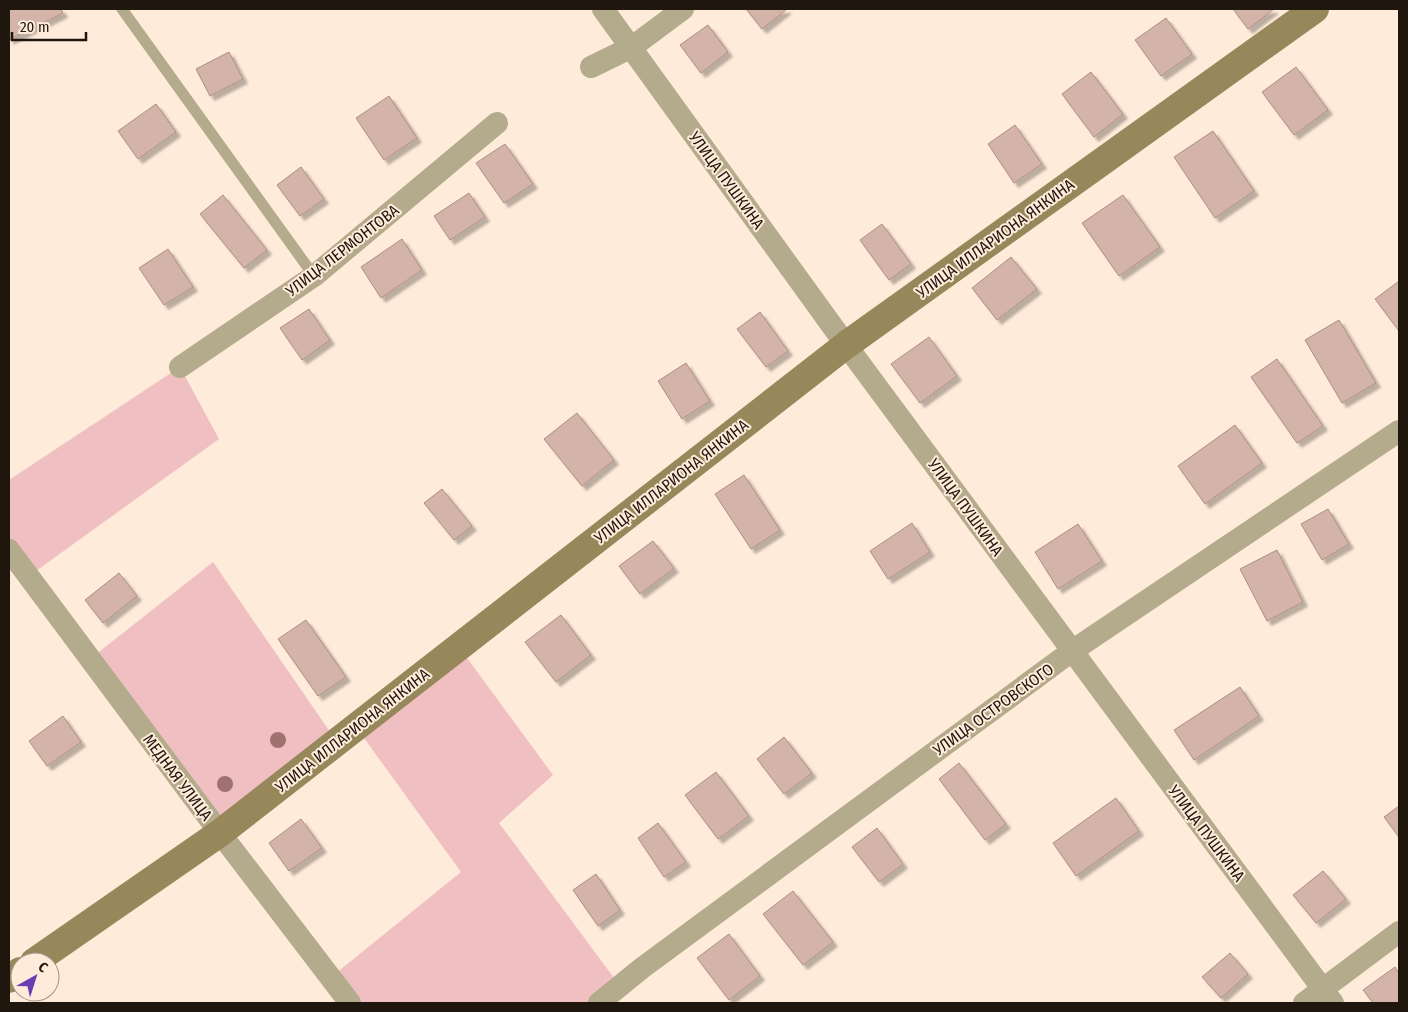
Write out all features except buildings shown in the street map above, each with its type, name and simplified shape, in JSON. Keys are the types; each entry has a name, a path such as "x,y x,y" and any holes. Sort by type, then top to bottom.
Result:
{"street":[{"name":"УЛИЦА ПУШКИНА","path":"603,9 846,345 1328,996"},
{"path":"591,67 632,47 683,9"},
{"name":"УЛИЦА ИЛЛАРИОНА ЯНКИНА","path":"48,952 220,833 846,345 1315,9"},
{"name":"УЛИЦА ЛЕРМОНТОВА","path":"180,367 314,276 497,123"},
{"name":"УЛИЦА ОСТРОВСКОГО","path":"599,1003 642,968 1072,651 1399,431"},
{"name":"МЕДНАЯ УЛИЦА","path":"9,550 220,833 350,1003"},
{"path":"1304,1003 1328,996 1399,932"}],"lane":[{"path":"122,9 314,276"}],"shaded area":[{"path":"180,367 219,439 29,576 9,550 9,480"},
{"path":"213,562 337,742 220,833 90,659"},
{"path":"459,647 553,775 499,823 620,986 599,1003 350,1003 330,978 461,872 356,727"}]}
